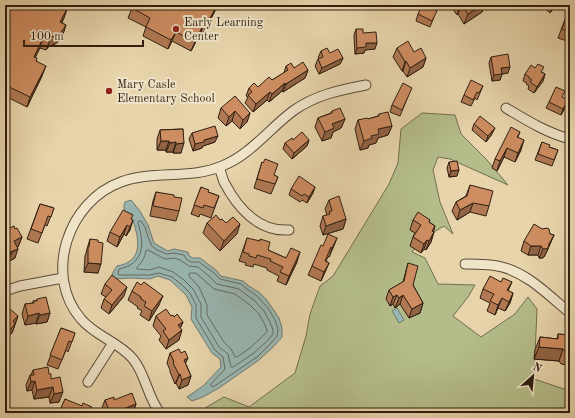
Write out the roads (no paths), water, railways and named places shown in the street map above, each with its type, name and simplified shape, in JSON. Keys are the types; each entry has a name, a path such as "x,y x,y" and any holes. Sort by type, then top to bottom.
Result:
{"street":[{"path":"160,413 151,399 140,369 134,360 127,352 87,325 72,308 63,278 63,266 66,242 77,218 101,193 114,185 142,176 207,171 232,162 299,107 332,92 366,85"},
{"path":"506,108 545,130 570,139"},
{"path":"219,167 224,182 231,195 250,217 258,223 273,229 289,230"},
{"path":"465,264 500,266 515,271 533,282 570,313"},
{"path":"5,291 20,286 63,278"},
{"path":"88,382 113,343"}],"water":[{"path":"131,200 140,211 148,225 154,243 168,251 174,249 188,252 189,256 193,258 200,258 216,270 221,276 243,281 266,299 279,318 282,328 282,337 274,346 259,360 219,388 192,401 187,397 203,386 221,367 220,359 212,353 191,319 192,307 186,295 170,280 158,276 150,279 115,279 112,274 117,266 123,265 132,260 138,247 133,221 124,208 125,202"},
{"path":"397,308 404,320 399,323 392,311"}],"place":[{"name":"Early Learning Center","path":"176,29"},
{"name":"Mary Casle Elementary School","path":"109,91"}]}
